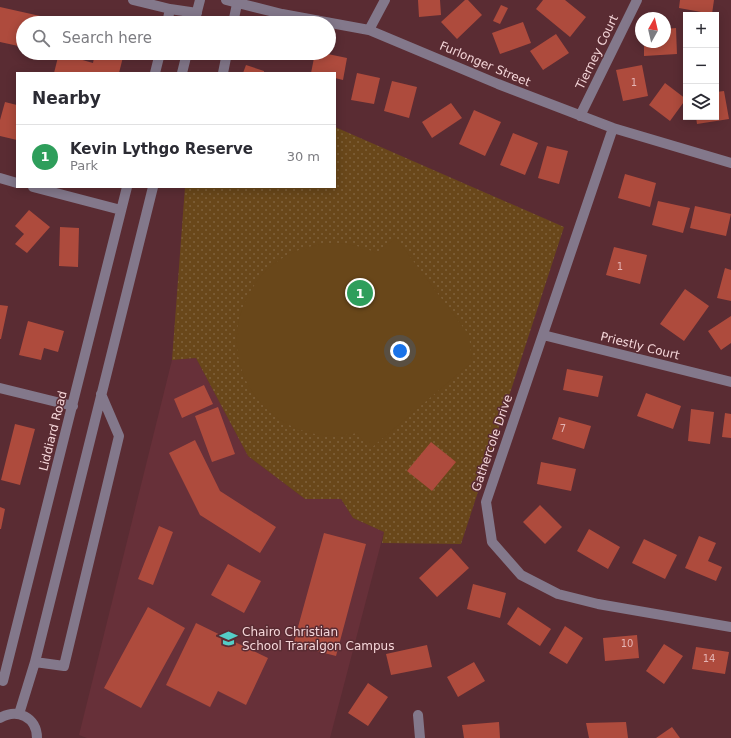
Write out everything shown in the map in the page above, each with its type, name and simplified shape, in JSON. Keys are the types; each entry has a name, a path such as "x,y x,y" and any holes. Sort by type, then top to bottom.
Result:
{"street":[{"path":"133,0 170,9 189,16"},
{"path":"196,16 200,0"},
{"name":"Furlonger Street","path":"226,0 237,4 293,16"},
{"path":"370,30 385,0"},
{"name":"Tierney Court","path":"580,116 638,0"},
{"path":"234,16 237,4"},
{"path":"168,16 170,9"},
{"name":"Furlonger Street","path":"336,24 370,30 498,84 613,128 731,163"},
{"path":"155,72 158,60"},
{"path":"182,72 185,60"},
{"path":"223,72 226,60"},
{"name":"Gathercole Drive","path":"613,128 486,502 492,542 521,575 558,594 598,604 731,628"},
{"path":"0,178 16,183"},
{"path":"37,188 121,210"},
{"name":"Liddiard Road","path":"4,681 127,188"},
{"path":"20,714 35,662 153,188"},
{"name":"Priestly Court","path":"543,334 731,382"},
{"path":"0,388 73,406"},
{"path":"35,662 64,666 119,436 101,394"},
{"path":"0,718 12,713 20,714 26,717 36,728 37,738"},
{"path":"418,715 420,738"}],"shaded area":[{"path":"336,127 564,227 461,544 382,543 384,532 353,518 341,499 305,499 248,456 196,358 172,360 185,188 336,188"},
{"path":"396,238 469,335 472,362 370,449 357,433 325,435 296,428 271,413 252,392 241,366 237,338 242,309 258,280 267,269 279,260 305,248 323,244 341,244 368,249 376,253"},
{"name":"Chairo Christian School Traralgon Campus","path":"196,358 248,456 305,499 341,499 353,518 384,532 330,738 87,738 79,735 172,360"}],"building":[{"path":"418,0 440,0 441,15 419,17"},
{"path":"465,0 468,0 482,15 457,39 441,22"},
{"path":"543,0 565,0 586,17 570,37 536,9"},
{"path":"680,0 714,0 712,12 701,12 679,8"},
{"path":"501,5 508,8 500,24 493,21"},
{"path":"0,7 40,16 16,16 16,45 0,42"},
{"path":"523,22 531,43 500,54 492,33"},
{"path":"671,28 676,28 677,54 644,56 644,48 671,48"},
{"path":"556,34 569,53 543,70 530,51"},
{"path":"336,56 347,58 343,80 336,78 336,72 311,72 314,60 336,60"},
{"path":"57,60 82,60 93,63 94,60 122,60 119,72 54,72"},
{"path":"246,65 264,71 264,72 243,72"},
{"path":"642,65 648,96 623,101 616,70"},
{"path":"357,73 380,78 374,104 351,100"},
{"path":"392,81 417,87 409,118 384,111"},
{"path":"665,83 683,97 683,103 670,121 649,105"},
{"path":"724,91 729,119 697,124 696,120 719,120 719,92"},
{"path":"5,102 16,105 16,140 0,136 0,120"},
{"path":"451,103 462,118 432,138 422,122"},
{"path":"474,110 501,122 485,156 459,144"},
{"path":"513,133 538,143 525,175 500,165"},
{"path":"547,146 568,151 559,184 538,178"},
{"path":"625,174 656,183 650,207 618,198"},
{"path":"658,201 690,208 683,233 652,225"},
{"path":"695,206 731,214 726,236 690,228"},
{"path":"29,210 50,227 27,253 15,244 24,234 15,226"},
{"path":"60,227 79,228 78,267 59,266"},
{"path":"614,247 647,255 640,284 606,275"},
{"path":"725,268 731,270 731,301 717,298"},
{"path":"685,289 709,306 684,341 660,324"},
{"path":"0,305 8,306 1,339 0,339"},
{"path":"731,316 731,343 721,350 708,331"},
{"path":"28,321 64,331 58,352 44,348 41,360 19,355"},
{"path":"567,369 603,376 598,397 563,390"},
{"path":"204,385 213,404 182,418 174,399"},
{"path":"646,393 681,406 673,429 637,416"},
{"path":"218,407 235,454 212,462 195,416"},
{"path":"691,409 714,412 710,444 688,441"},
{"path":"725,413 731,414 731,438 722,437"},
{"path":"559,417 591,426 584,449 552,439"},
{"path":"15,424 35,429 20,485 1,480"},
{"path":"195,440 220,491 276,527 260,553 200,515 169,453"},
{"path":"431,442 456,462 432,491 407,471"},
{"path":"541,462 576,469 571,491 537,484"},
{"path":"540,505 562,527 545,544 523,522"},
{"path":"0,507 5,509 1,529 0,529"},
{"path":"159,526 173,532 153,585 138,579"},
{"path":"589,529 620,547 608,569 577,551"},
{"path":"324,533 366,544 336,656 293,645"},
{"path":"699,536 716,543 708,561 722,567 716,581 685,568"},
{"path":"644,539 677,555 665,579 632,563"},
{"path":"451,548 469,568 437,597 419,578"},
{"path":"228,564 261,581 244,613 211,595"},
{"path":"473,584 506,593 500,618 467,609"},
{"path":"148,607 185,628 141,708 104,688"},
{"path":"518,607 551,629 540,646 507,624"},
{"path":"196,623 268,658 246,705 218,691 210,707 166,685"},
{"path":"565,626 583,638 567,664 549,653"},
{"path":"637,635 639,658 605,661 603,638"},
{"path":"664,644 683,656 664,684 646,671"},
{"path":"427,645 432,667 391,675 386,654"},
{"path":"696,647 729,652 725,674 692,669"},
{"path":"474,662 485,681 458,697 447,677"},
{"path":"368,683 388,697 368,726 348,713"},
{"path":"499,722 500,738 464,738 462,725"},
{"path":"626,722 628,738 589,738 586,723"},
{"path":"672,727 680,738 656,738"}],"place":[{"name":"Kevin Lythgo Reserve","path":"360,293"},
{"name":"Chairo Christian School Traralgon Campus","path":"229,639"}]}
